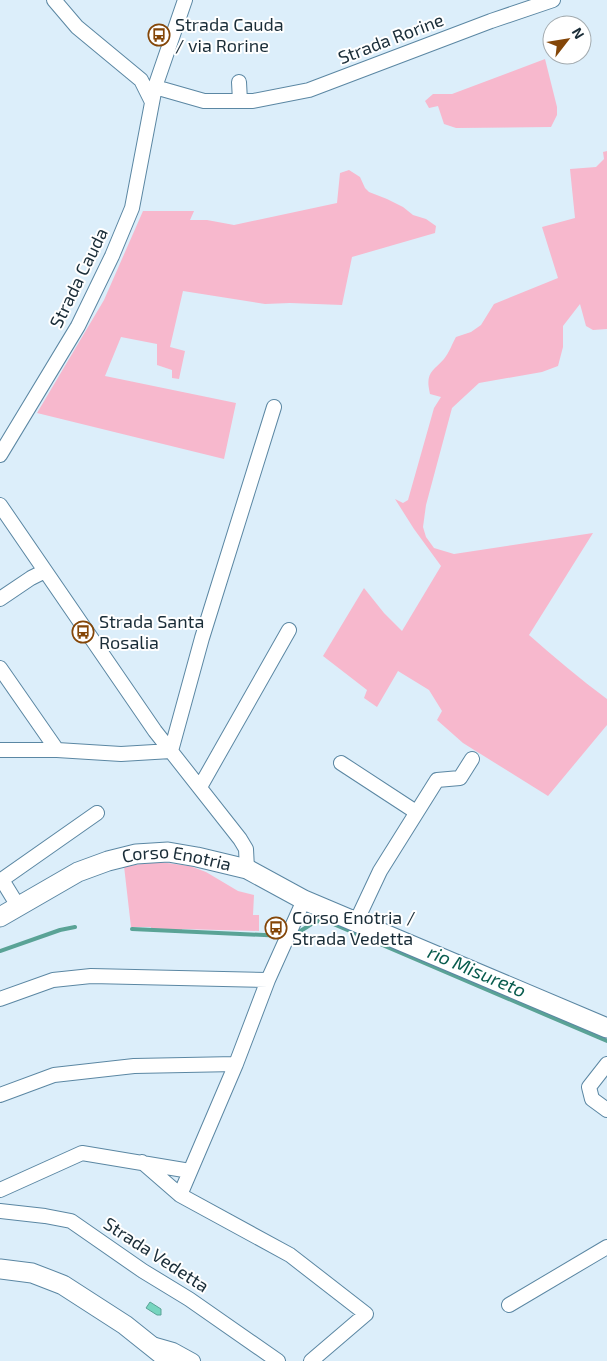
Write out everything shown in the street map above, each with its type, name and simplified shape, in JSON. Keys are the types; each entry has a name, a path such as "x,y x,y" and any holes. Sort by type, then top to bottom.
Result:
{"main road":[{"name":"Corso Enotria","path":"0,917 78,872 108,861 136,854 168,852 247,868 304,900 607,1028"},
{"path":"0,1269 32,1273 64,1285 125,1325 170,1361"}],"street":[{"path":"54,0 77,27 141,80 152,102"},
{"name":"Strada Cauda","path":"0,456 78,326 112,256 132,208 155,87 185,0"},
{"name":"Strada Rorine","path":"155,87 204,100 240,101 253,101 310,90 491,21 553,0"},
{"path":"239,82 240,101"},
{"path":"171,751 202,638 274,407"},
{"path":"0,505 155,731 246,849 247,868"},
{"path":"0,599 30,578 44,571"},
{"path":"200,787 289,630"},
{"path":"0,668 57,750"},
{"path":"2,747 121,754 171,751"},
{"path":"356,922 380,870 437,780 460,778 472,758"},
{"path":"342,763 416,812"},
{"path":"18,906 1,880 97,813"},
{"path":"180,1194 236,1064 268,980 304,900"},
{"path":"0,999 53,980 91,976 268,980"},
{"path":"0,1095 54,1076 134,1066 236,1064"},
{"path":"607,1064 589,1088 592,1099 607,1110"},
{"path":"0,1190 82,1153 190,1170"},
{"path":"142,1162 180,1194 290,1255 366,1314 311,1361"},
{"name":"Strada Vedetta","path":"0,1211 70,1221 143,1271 189,1298 278,1361"},
{"path":"509,1305 607,1247"},
{"path":"146,1343 173,1350 193,1361"}],"shaded area":[{"path":"542,60 542,65 546,65 557,107 557,115 551,127 456,128 444,124 438,106 429,108 425,101 433,94 452,94"},
{"path":"607,151 607,329 593,330 586,326 580,304 563,326 563,347 558,366 542,372 479,383 452,408 426,505 423,527 426,537 434,548 454,554 593,533 529,635 607,699 607,725 548,796 463,743 437,720 442,711 429,690 398,671 377,707 364,698 367,690 323,656 364,588 384,613 402,631 441,566 395,499 403,503 408,500 434,408 441,397 430,394 429,377 446,357 456,337 471,332 481,325 494,304 558,278 542,227 575,218 570,169 596,167 604,159 603,152"},
{"path":"349,170 360,177 369,192 403,207 413,215 426,219 436,226 435,233 352,257 342,305 265,304 183,291 170,347 185,351 179,379 172,378 172,370 157,365 157,344 121,337 105,376 236,403 224,459 37,413 104,300 143,211 194,211 190,220 207,220 234,225 337,203 340,173"},
{"path":"160,862 190,866 206,872 238,891 254,895 253,915 259,915 259,931 182,929 182,931 151,929 151,927 131,927 124,866"},
{"path":"150,1302 161,1309 161,1315 157,1315 146,1308"}],"waterway":[{"name":"rio Misureto","path":"293,934 320,920 324,920 607,1041"},
{"name":"rio Misureto","path":"0,951 60,930 75,927"},
{"name":"rio Misureto","path":"132,929 284,936"}],"place":[{"name":"Strada Cauda / via Rorine","path":"159,35"},
{"name":"Strada Santa Rosalia","path":"83,632"},
{"name":"Corso Enotria / Strada Vedetta","path":"276,928"}]}
